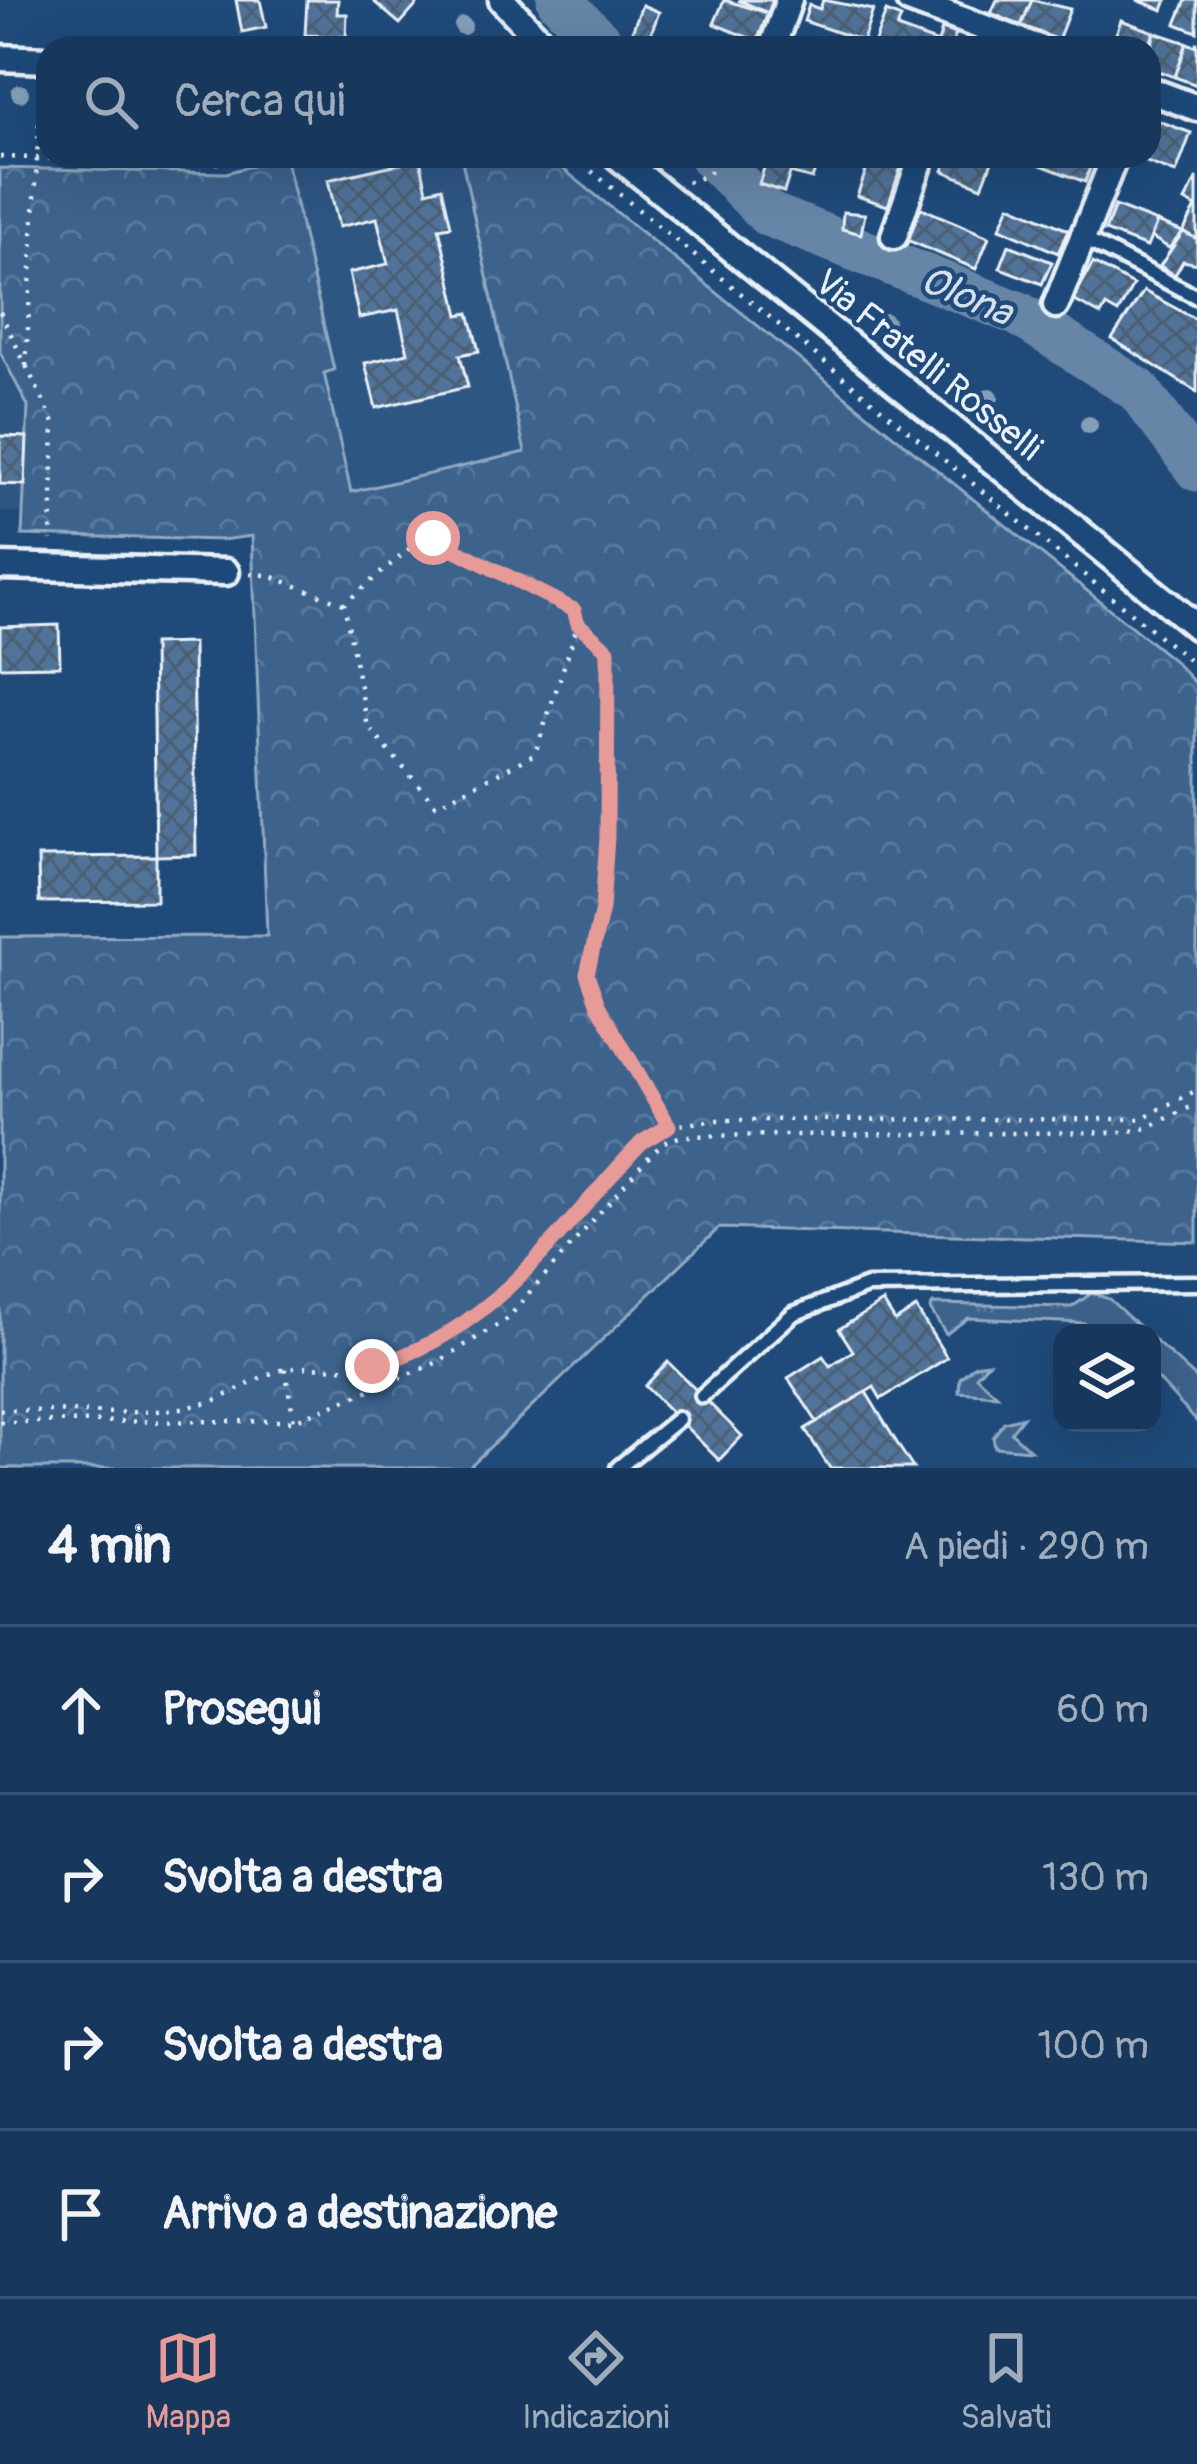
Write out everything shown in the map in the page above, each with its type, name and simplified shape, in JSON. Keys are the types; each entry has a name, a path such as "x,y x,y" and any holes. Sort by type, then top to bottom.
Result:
{"street":[{"path":"502,0 536,36"},
{"path":"776,36 789,0"},
{"path":"908,0 1008,36"},
{"path":"964,36 970,21"},
{"path":"0,58 36,60"},
{"path":"1161,94 1197,108"},
{"name":"Via Fratelli Rosselli","path":"631,168 1197,627"},
{"path":"894,236 918,168"},
{"path":"1056,305 1111,168"},
{"path":"0,566 226,572"}],"lane":[{"path":"1084,239 1197,297"},
{"path":"702,1396 793,1314 837,1293 867,1286 1197,1283"},
{"path":"618,1468 678,1419"}],"path":[{"path":"0,157 36,158"},
{"path":"26,366 37,168"},
{"path":"588,168 1197,667"},
{"path":"687,182 714,168"},
{"path":"0,312 54,423 50,568"},
{"path":"344,604 422,538 433,538 574,610 578,624 608,650 607,837 602,909 587,974 598,1005 669,1126"},
{"path":"226,572 268,574 344,604"},
{"path":"344,604 368,727 436,805 535,754 578,624"},
{"path":"0,1409 178,1409 235,1394 285,1369 372,1366 415,1352 463,1327 501,1297 642,1142 669,1126 717,1120 1140,1119 1197,1090"},
{"path":"0,1422 295,1421 436,1363 507,1318 645,1161 664,1142 682,1136 1125,1132 1147,1128 1197,1104"},
{"path":"285,1369 295,1421"}],"shaded area":[{"path":"288,168 464,168 525,453 351,493 324,372 334,369"},
{"path":"0,352 28,406 24,513 0,512"}],"green space":[{"path":"0,168 226,173 288,168 334,370 324,373 351,492 525,452 464,168 562,168 1173,660 1197,685 1197,1242 719,1228 468,1468 0,1468 0,937 267,936 252,536 222,540 22,535 28,406 0,352"},
{"path":"1092,1293 1109,1299 1136,1324 968,1318 946,1334 930,1309 933,1304 1072,1307"},
{"path":"1161,1346 1197,1379 1197,1422 1161,1383"},
{"path":"988,1363 976,1376 997,1395 959,1392 960,1378 975,1365"},
{"path":"1023,1417 1011,1432 1030,1450 995,1447 993,1437 1004,1422"}],"building":[{"path":"236,0 260,0 266,27 242,32"},
{"path":"307,0 338,0 337,14 347,14 346,36 305,35"},
{"path":"372,0 421,0 400,24"},
{"path":"724,0 768,13 759,36 744,36 714,24"},
{"path":"738,0 773,0 768,13"},
{"path":"823,0 873,10 865,36 848,36 804,21 809,5 820,9"},
{"path":"997,0 1032,0 1021,26 991,13"},
{"path":"1032,0 1070,9 1060,36 1021,26"},
{"path":"1137,0 1167,0 1163,10"},
{"path":"1186,0 1197,0 1197,32 1176,24"},
{"path":"642,5 659,12 650,36 630,36"},
{"path":"886,12 901,18 897,28 919,36 877,36"},
{"path":"1121,20 1154,32 1153,36 1115,36"},
{"path":"1154,32 1187,43 1175,77 1161,72 1161,36 1153,36"},
{"path":"1197,42 1197,85 1175,77 1187,43 1195,46"},
{"path":"1161,122 1191,133 1176,173 1161,167"},
{"path":"381,168 422,168 427,191 442,187 451,226 439,228 459,315 469,313 479,351 460,355 468,387 376,408 365,363 408,353 398,310 359,318 349,273 388,264 377,218 339,227 328,180"},
{"path":"764,168 816,168 812,179 790,173 784,192 759,184"},
{"path":"867,168 901,168 888,206 857,196"},
{"path":"944,168 989,168 982,187"},
{"path":"1048,168 1090,168 1085,182"},
{"path":"1197,178 1197,206 1196,207 1185,201"},
{"path":"1010,205 1068,230 1058,253 1000,228"},
{"path":"1115,206 1157,222 1147,247 1105,231"},
{"path":"921,208 989,237 976,269 907,240"},
{"path":"1197,208 1197,239 1183,232"},
{"path":"843,212 865,214 861,234 842,229"},
{"path":"1157,222 1183,232 1169,248 1151,237"},
{"path":"1183,232 1197,239 1197,264 1183,261 1175,275 1160,266"},
{"path":"1009,245 1052,262 1042,284 1000,268"},
{"path":"1093,263 1133,285 1118,313 1106,306 1101,315 1073,300"},
{"path":"1144,291 1197,320 1197,392 1112,339"},
{"path":"0,436 27,437 25,485 0,484"},
{"path":"59,625 60,666 0,667 0,627"},
{"path":"193,643 196,855 156,856 153,644"},
{"path":"156,856 156,901 39,902 38,857"},
{"path":"883,1302 895,1321 916,1308 947,1358 881,1399 874,1387 817,1422 788,1378 823,1356 830,1366 853,1351 839,1329"},
{"path":"668,1362 742,1436 719,1460 645,1386"},
{"path":"866,1392 913,1468 830,1468 805,1429"}],"waterway":[{"name":"Olona","path":"559,0 594,36"},
{"name":"Olona","path":"723,168 768,214 1019,314 1138,390 1197,469"}],"route":[{"path":"372,1366 435,1343 481,1315 642,1142 669,1126 598,1005 587,974 602,909 607,837 608,650 578,624 574,610 433,538"}]}
